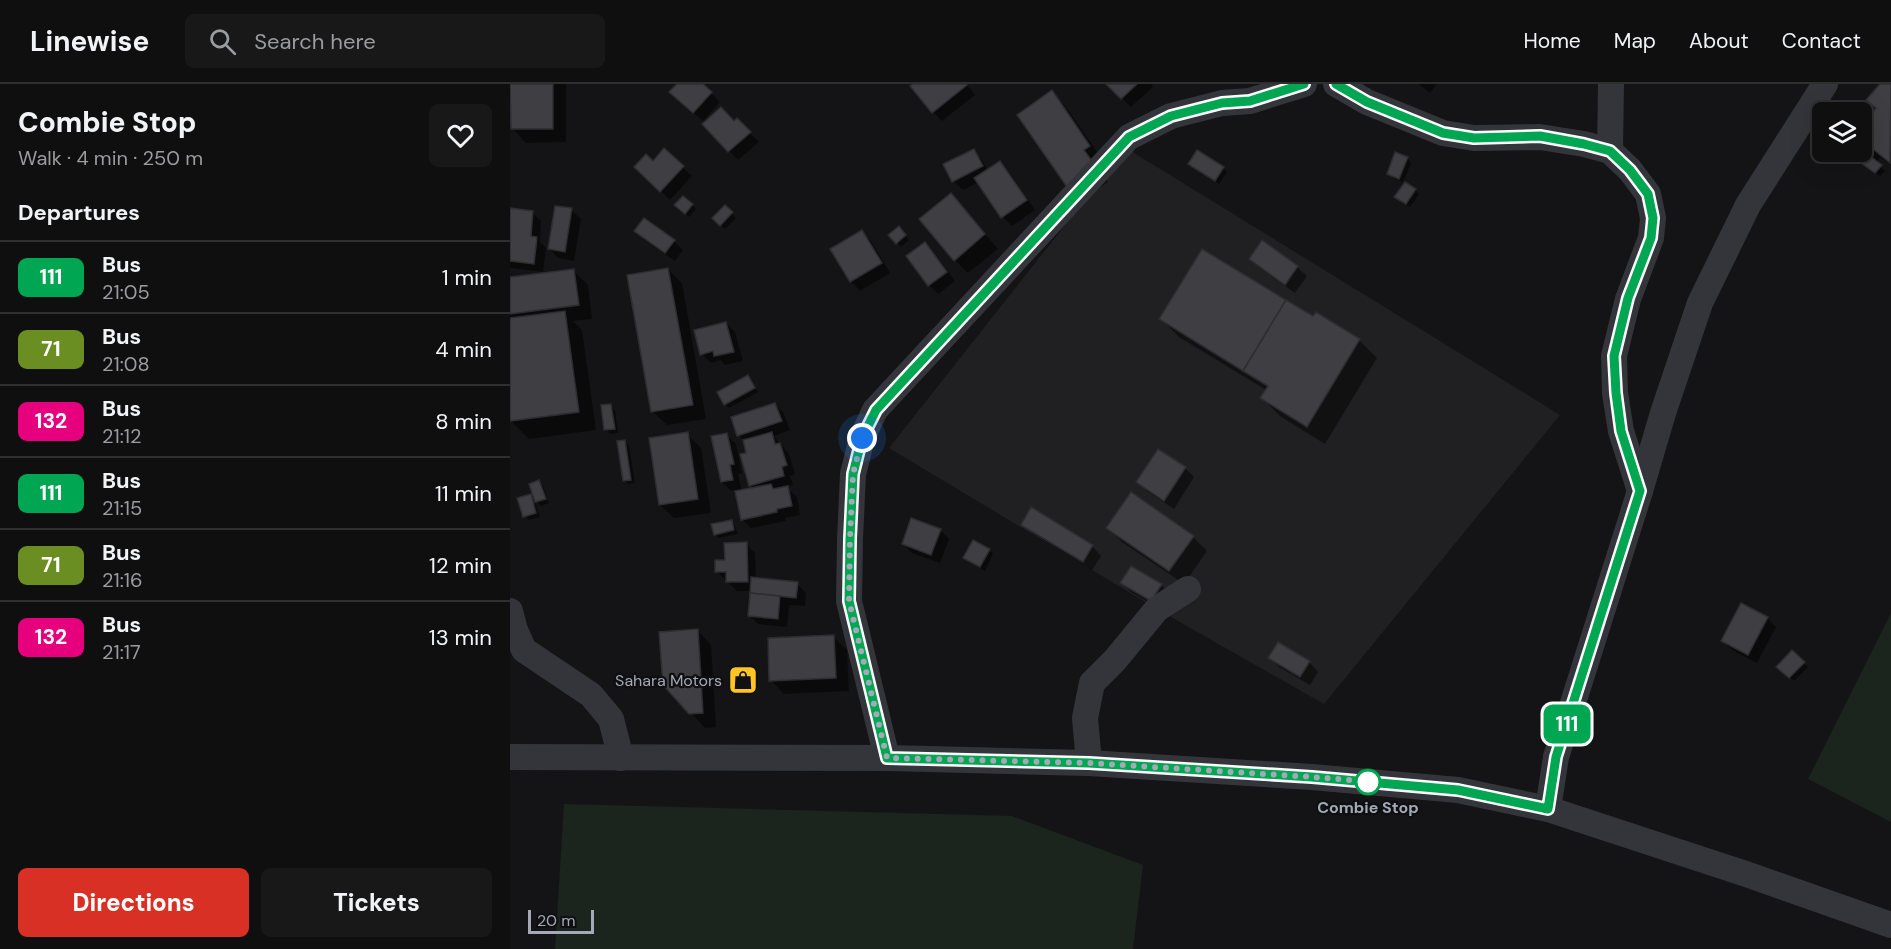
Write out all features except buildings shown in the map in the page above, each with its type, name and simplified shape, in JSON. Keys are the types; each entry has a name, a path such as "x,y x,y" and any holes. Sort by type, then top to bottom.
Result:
{"street":[{"path":"887,758 849,601 853,474 862,438 876,410 1129,137 1171,116 1222,103 1250,101 1304,84"},
{"path":"1336,84 1367,102 1443,133 1474,138 1540,136 1610,151 1630,170 1648,194 1653,218 1651,238 1628,298 1614,356 1621,431 1640,491"},
{"path":"1610,151 1611,84"},
{"path":"1548,809 1556,757 1663,412 1700,303 1748,205 1825,84"},
{"path":"1089,763 1085,718 1092,683 1115,660 1157,609 1188,589"},
{"path":"510,611 524,650 591,695 611,719 621,758"},
{"path":"510,757 887,758 1089,763 1312,777 1458,790 1548,809 1746,874 1891,925"}],"shaded area":[{"path":"1126,148 1560,415 1324,704 1157,609 889,448"},
{"path":"1891,613 1891,822 1808,779"},
{"path":"564,804 1012,816 1143,865 1133,949 555,949"}],"bus line":[{"name":"111","path":"1304,84 1250,101 1222,103 1171,116 1129,137 876,410 862,438 853,474 849,601 887,758 1089,763 1312,777 1458,790 1548,809 1556,757 1640,491 1621,431 1614,356 1628,298 1651,238 1653,218 1648,194 1630,170 1610,151 1540,136 1474,138 1443,133 1367,102 1336,84"}],"place":[{"name":"Sahara Motors","path":"743,680"},
{"name":"Combie Stop","path":"1368,782"}],"route":[{"path":"862,438 853,474 849,601 887,758 1089,763 1375,782 1368,782"}]}
